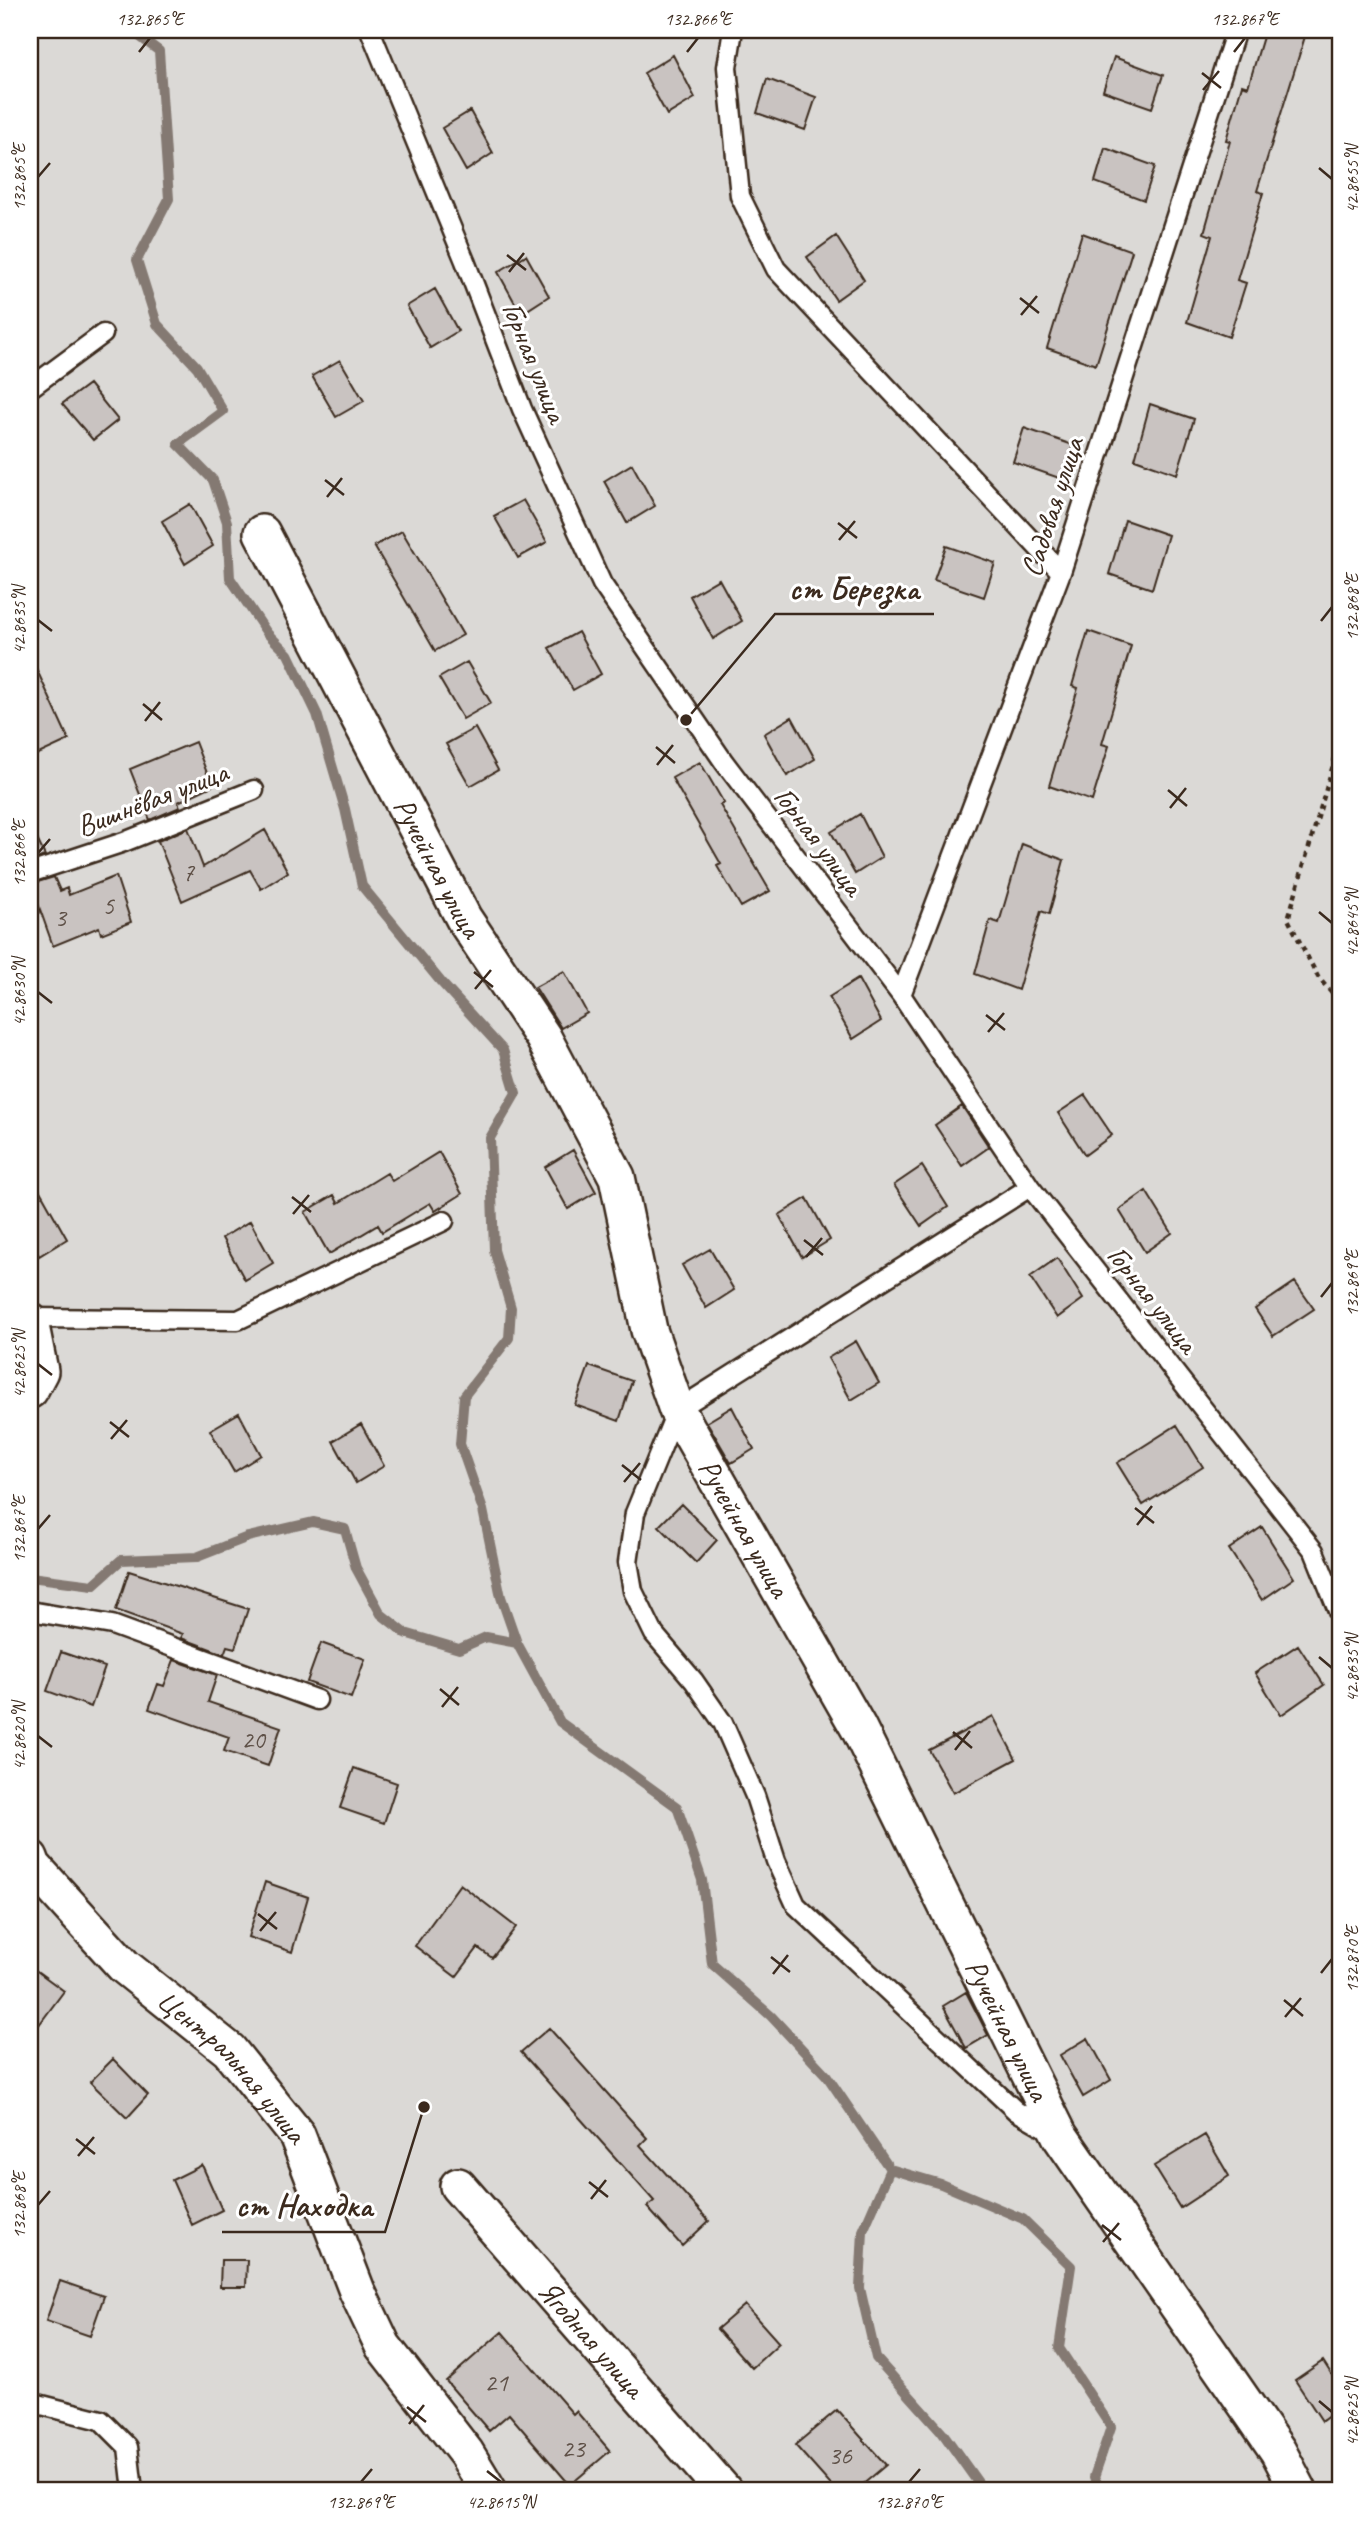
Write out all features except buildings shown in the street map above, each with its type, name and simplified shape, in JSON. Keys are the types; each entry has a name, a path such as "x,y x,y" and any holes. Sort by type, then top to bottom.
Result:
{"street":[{"name":"Ручейная улица","path":"262,533 464,919 543,1037 617,1177 649,1330 677,1409 858,1727 1060,2136 1278,2452 1299,2491"},
{"path":"30,1320 40,1371 30,1390"},
{"name":"Центральная улица","path":"31,1863 124,1966 229,2050 297,2136 357,2291 383,2346 467,2453 489,2491"},
{"name":"Ягодная улица","path":"458,2186 724,2491"}],"lane":[{"name":"Горная улица","path":"370,30 466,261 522,409 602,584 724,762 901,995 1030,1187 1314,1551 1341,1618"},
{"path":"733,30 727,67 740,196 776,269 1061,572"},
{"name":"Садовая улица","path":"901,995 1061,572 1236,30"},
{"path":"30,388 103,334"},
{"name":"Вишнёвая улица","path":"30,873 124,842 254,790"},
{"path":"1030,1187 677,1409 635,1513 628,1562 633,1591 654,1634 694,1681 723,1723 755,1796 776,1861 796,1905 1016,2110 1060,2136"},
{"path":"30,1320 238,1320 444,1221"},
{"path":"30,1611 113,1626 317,1700"},
{"path":"30,2402 101,2420 128,2447 133,2491"}],"path":[{"path":"1341,738 1288,919 1318,977 1341,1003"}],"shaded area":[{"path":"30,30 1341,30 1341,2491 30,2491"}],"waterway":[{"path":"131,30 159,51 169,199 137,260 157,324 197,367 223,411 178,444 213,480 227,522 230,578 267,633 288,654 317,714 345,809 362,886 441,982 503,1050 516,1093 490,1138 494,1250 511,1308 509,1338 464,1396 460,1444 483,1510 501,1597 517,1643"},
{"path":"30,1577 93,1585 121,1560 197,1557 248,1537 313,1522 345,1529 356,1568 381,1614 405,1633 459,1649 486,1637 517,1643 560,1722 677,1807 702,1880 712,1964 771,2016 827,2076 890,2169 941,2184 1023,2219 1071,2266 1059,2348 1111,2427 1094,2477 1101,2491"},
{"path":"890,2169 863,2231 860,2288 876,2358 942,2432 984,2491"}],"place":[{"name":"ст Березка","path":"686,720"},
{"name":"ст Находка","path":"424,2107"}]}
